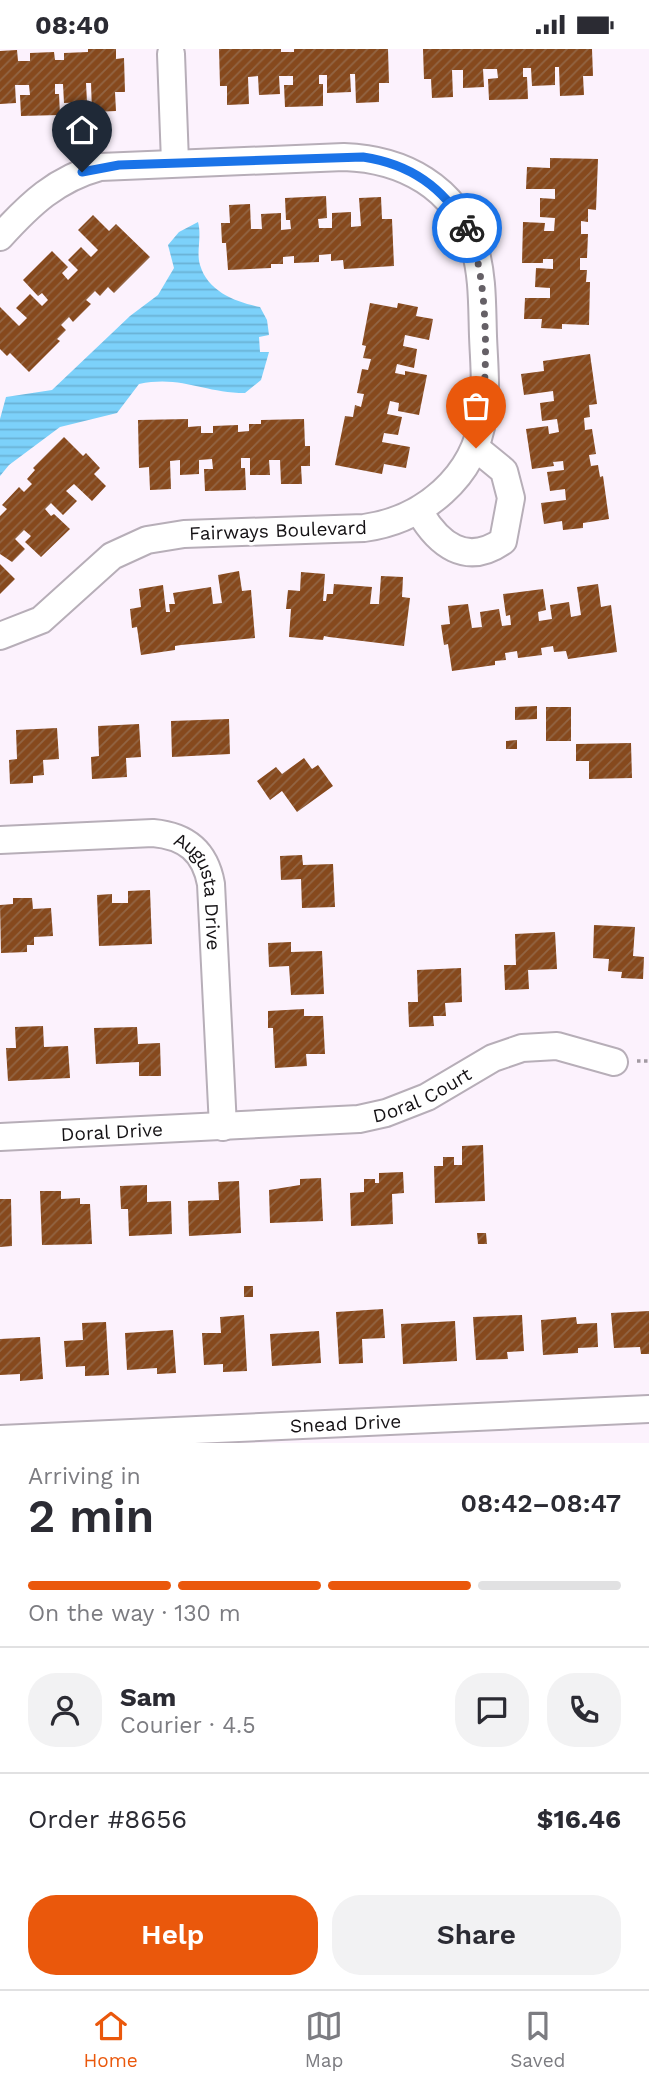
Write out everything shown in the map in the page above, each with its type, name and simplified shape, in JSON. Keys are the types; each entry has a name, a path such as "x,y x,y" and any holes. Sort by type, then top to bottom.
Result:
{"street":[{"path":"171,51 175,162"},
{"name":"Fairways Boulevard","path":"0,237 28,206 64,179 100,167 175,162 363,157 400,166 433,185 458,213 468,230 479,267 485,381 483,419 476,448 461,473 419,511 383,525 365,527 184,534 147,540 112,557 41,620 0,636"},
{"path":"419,511 433,534 459,552 491,549 503,541 511,498 504,471 476,448"},
{"name":"Augusta Drive","path":"0,840 153,832 177,836 193,845 204,858 211,884 223,1127"},
{"name":"Doral Court","path":"223,1127 331,1122 386,1113 427,1097 493,1058 540,1045 557,1045 614,1062"},
{"name":"Doral Drive","path":"0,1137 223,1127"},
{"name":"Snead Drive","path":"0,1439 649,1409"}],"water":[{"path":"198,222 199,260 209,282 233,299 260,307 267,320 269,335 259,337 260,352 269,352 261,380 245,393 180,383 139,384 117,413 60,427 9,465 0,476 0,419 6,397 52,390 130,316 158,295 174,268 168,245 179,232"}],"building":[{"path":"88,49 116,49 116,59 124,58 125,92 115,92 116,111 92,112 91,83 86,83 87,102 64,103 63,84 55,84 55,94 59,94 60,115 21,116 20,95 30,95 29,85 15,85 16,103 0,104 0,51 17,50 18,61 30,61 30,53 54,52 55,60 64,60 64,53 88,52"},
{"path":"219,49 281,49 281,52 294,52 294,49 388,49 389,83 379,83 379,102 356,103 355,74 350,74 351,92 327,93 327,75 319,75 319,84 323,84 323,106 285,107 284,85 293,85 293,76 279,76 280,94 259,95 258,76 248,77 249,104 227,105 227,86 220,86"},
{"path":"423,49 592,49 593,76 583,76 584,95 560,96 559,67 555,67 555,85 532,86 531,68 523,68 523,77 527,77 528,99 489,100 488,79 498,78 497,69 483,69 484,87 463,88 463,70 452,70 453,97 432,98 431,79 424,79"},
{"path":"550,158 598,159 596,210 588,209 588,222 581,221 581,234 588,234 587,258 580,258 580,270 587,270 586,282 590,282 589,325 562,324 562,329 541,328 542,319 524,319 525,298 550,298 550,288 535,287 536,268 553,269 553,259 543,259 543,263 522,263 523,222 545,223 544,231 554,231 555,218 540,217 540,198 555,199 555,189 526,189 527,167 550,168"},
{"path":"326,196 327,218 318,219 319,228 332,228 332,213 351,212 351,227 361,226 359,198 381,197 382,219 392,219 394,266 344,269 343,260 331,261 331,254 319,255 319,262 294,263 294,256 283,257 283,264 271,264 271,268 228,270 221,223 230,223 229,205 250,204 251,229 262,229 261,214 281,213 281,230 291,229 290,220 286,220 285,198"},
{"path":"93,215 109,231 116,224 150,257 114,293 108,287 100,296 95,291 86,300 91,304 73,322 69,317 61,325 66,330 57,339 60,341 29,372 10,353 7,356 0,349 0,307 19,326 27,318 16,308 30,294 42,306 48,300 42,293 38,296 23,280 52,251 68,267 62,273 68,280 78,270 68,260 81,247 91,257 98,250 78,230"},
{"path":"370,303 397,308 398,303 418,307 416,316 433,319 429,340 405,335 403,346 417,349 414,368 397,364 395,373 405,375 405,371 427,375 419,415 398,411 399,403 390,401 387,414 402,417 398,435 384,433 382,442 410,447 406,468 384,464 382,474 335,465 345,416 353,417 355,405 361,407 364,394 357,393 362,369 368,370 371,359 363,358 366,346 362,345"},
{"path":"590,354 597,404 589,405 590,417 584,418 585,430 592,429 596,454 589,455 591,466 598,465 600,477 603,476 609,519 583,523 583,528 563,530 562,521 544,524 541,503 566,500 565,489 550,491 547,472 564,470 563,461 553,462 554,466 532,469 526,429 548,426 549,434 559,432 557,419 542,421 540,403 554,401 553,391 524,395 521,374 544,371 543,361"},
{"path":"188,419 188,427 201,426 201,433 213,433 213,426 238,425 238,432 249,431 249,424 261,424 261,420 304,419 305,446 310,446 310,466 301,466 302,484 281,484 280,460 269,460 270,475 250,475 250,458 241,458 241,468 245,468 246,490 205,491 204,469 213,469 212,459 199,460 199,474 180,475 180,460 170,461 171,489 150,490 149,467 139,468 138,420"},
{"path":"64,437 83,456 86,453 100,468 94,474 106,486 92,501 74,484 66,491 77,501 63,515 51,503 45,509 70,529 41,557 25,542 31,536 24,530 15,539 25,549 12,562 0,554 0,516 7,509 2,505 19,487 24,492 32,484 27,479 35,470 33,468"},
{"path":"0,564 15,579 0,594"},
{"path":"239,571 242,591 251,590 255,638 181,645 175,646 175,650 141,655 137,627 132,628 130,609 141,607 139,589 163,585 166,612 170,612 169,604 175,604 173,593 211,587 213,604 222,603 218,575"},
{"path":"301,572 325,574 323,601 326,601 327,594 333,594 334,584 372,587 370,604 379,604 381,576 403,577 402,597 410,598 404,646 324,636 323,640 289,637 291,609 286,609 288,590 300,591"},
{"path":"598,584 601,607 611,605 617,652 568,659 566,651 554,652 553,646 541,648 542,655 518,658 517,651 505,653 506,660 495,661 495,665 452,671 448,644 444,645 441,625 450,624 448,606 468,604 472,628 482,627 480,612 499,609 502,626 511,625 510,615 506,616 503,594 543,589 546,610 538,612 539,621 552,619 550,605 569,602 571,617 581,615 577,587"},
{"path":"537,706 537,719 515,720 515,707"},
{"path":"546,707 571,707 571,741 546,741"},
{"path":"229,719 230,754 172,757 171,721"},
{"path":"139,724 141,757 126,758 127,777 92,779 91,757 99,756 98,726"},
{"path":"57,728 59,759 43,760 44,775 33,776 33,783 10,784 9,760 17,759 16,730"},
{"path":"517,740 517,749 506,749 506,741"},
{"path":"631,743 632,778 589,779 589,761 576,761 576,744"},
{"path":"304,758 312,769 318,765 333,786 297,812 282,791 270,800 257,781 276,767 282,774"},
{"path":"302,855 303,865 333,864 335,907 302,908 301,879 281,880 280,856"},
{"path":"150,890 152,944 99,946 97,895 112,894 112,903 128,903 128,891"},
{"path":"13,898 32,898 33,909 51,908 53,936 34,937 34,945 27,945 27,952 1,953 0,905 13,904"},
{"path":"594,925 635,927 633,956 644,957 643,979 621,978 622,972 608,971 609,959 593,958"},
{"path":"555,932 557,969 528,970 529,989 505,990 504,965 516,965 515,934"},
{"path":"291,942 291,952 322,951 324,994 291,995 289,966 269,967 268,943"},
{"path":"461,968 462,1002 445,1003 446,1016 433,1016 434,1026 409,1027 408,1002 418,1002 417,970"},
{"path":"304,1009 304,1016 323,1016 325,1054 306,1054 307,1066 275,1068 273,1028 268,1028 268,1011"},
{"path":"43,1026 44,1047 68,1046 70,1078 8,1081 6,1048 16,1048 15,1027"},
{"path":"137,1027 138,1044 160,1043 161,1076 139,1076 139,1062 96,1064 94,1028"},
{"path":"483,1145 485,1201 435,1203 434,1166 443,1166 443,1157 454,1157 454,1165 462,1165 462,1146"},
{"path":"403,1172 404,1193 392,1194 393,1224 351,1226 350,1193 364,1192 364,1179 375,1179 375,1183 379,1183 379,1173"},
{"path":"321,1178 323,1221 270,1223 269,1190 300,1185 300,1179"},
{"path":"239,1181 241,1233 189,1236 188,1201 219,1200 218,1182"},
{"path":"147,1185 147,1202 171,1201 172,1234 129,1236 128,1209 121,1209 120,1186"},
{"path":"40,1191 61,1191 61,1199 80,1198 80,1204 90,1204 92,1244 42,1245"},
{"path":"0,1199 11,1199 12,1246 0,1247"},
{"path":"477,1233 486,1233 487,1244 478,1244"},
{"path":"244,1286 253,1286 253,1297 244,1297"},
{"path":"383,1309 385,1338 362,1339 363,1363 339,1364 336,1312"},
{"path":"649,1311 649,1354 641,1354 640,1347 614,1348 611,1313"},
{"path":"244,1315 247,1371 223,1372 223,1364 204,1365 202,1333 221,1333 220,1317"},
{"path":"522,1315 524,1351 507,1352 508,1359 476,1360 473,1317"},
{"path":"576,1317 577,1324 597,1323 598,1347 578,1348 578,1353 543,1355 541,1320"},
{"path":"455,1321 457,1361 403,1364 401,1324"},
{"path":"106,1322 109,1375 85,1376 85,1366 66,1367 64,1341 83,1340 82,1323"},
{"path":"173,1330 176,1373 157,1374 157,1368 127,1370 125,1333"},
{"path":"319,1331 321,1363 272,1366 270,1334"},
{"path":"40,1337 43,1379 20,1381 20,1374 0,1375 0,1339"}],"way so far":[{"path":"467,228 479,267 485,381 483,419 476,448"}],"route":[{"path":"82,172 100,167 175,162 363,157 382,160 418,174 446,198 467,228"}]}
